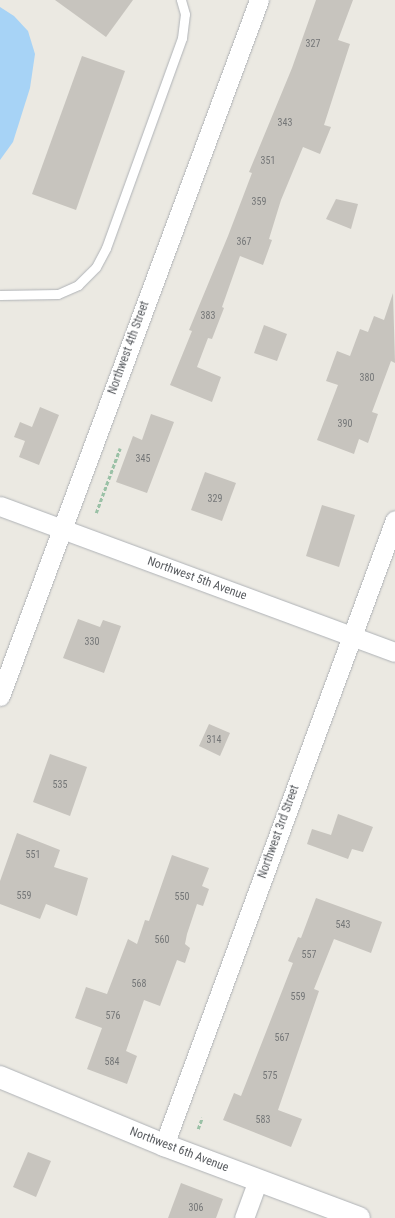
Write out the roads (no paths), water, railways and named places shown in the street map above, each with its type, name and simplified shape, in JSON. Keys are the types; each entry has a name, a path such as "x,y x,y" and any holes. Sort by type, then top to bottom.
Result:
{"street":[{"name":"Northwest 4th Street","path":"0,696 259,0"},
{"name":"Northwest 5th Avenue","path":"0,506 395,652"},
{"name":"Northwest 3rd Street","path":"164,1145 395,520"},
{"name":"Northwest 6th Avenue","path":"0,1077 164,1145 359,1218"},
{"path":"244,1218 258,1180"}],"lane":[{"path":"0,295 58,294 78,285 96,267 106,248 182,38 185,14 182,0"}],"water":[{"path":"0,7 14,16 28,31 35,54 30,88 13,142 0,160"}]}
